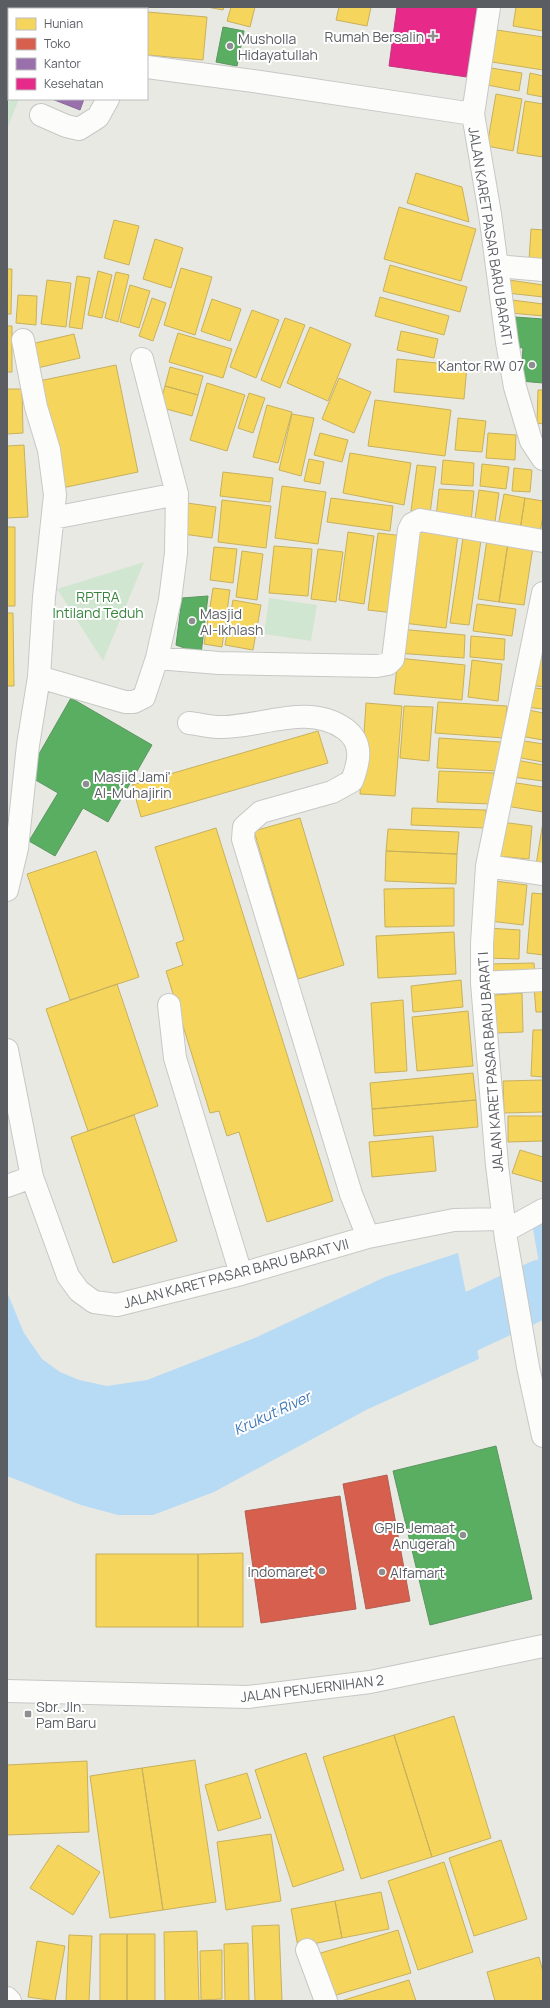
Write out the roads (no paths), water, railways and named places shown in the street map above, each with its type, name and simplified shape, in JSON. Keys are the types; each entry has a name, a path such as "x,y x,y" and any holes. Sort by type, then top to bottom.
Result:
{"street":[{"name":"JALAN KARET PASAR BARU BARAT I","path":"489,7 473,114 490,214 515,387 531,441 543,460"},
{"path":"148,66 473,114"},
{"path":"41,115 66,126 79,129 98,117 107,100"},
{"path":"497,266 543,270"},
{"path":"7,890 17,848 28,745 39,677 44,597 55,495 49,450 36,407 23,340"},
{"path":"39,677 96,695 125,702 134,702 144,697 157,658 171,592 176,553 177,494 142,359"},
{"path":"53,518 177,494"},
{"path":"157,658 219,663 377,666 388,664 393,659 409,530 412,524 420,520 543,540"},
{"name":"JALAN KARET PASAR BARU BARAT I","path":"543,593 487,866 482,942 482,983 497,1165 505,1230 528,1367 543,1436"},
{"path":"189,723 220,727 306,716 337,724 353,735 357,742 358,764 352,781 332,792 261,812 244,827 243,839 351,1194 368,1237"},
{"path":"487,866 543,874"},
{"path":"482,983 543,980"},
{"path":"168,1005 174,1058 241,1274"},
{"name":"JALAN KARET PASAR BARU BARAT VII","path":"7,1050 32,1177 68,1276 79,1291 94,1302 117,1305 241,1274 368,1237 454,1220 505,1230"},
{"path":"7,1186 32,1177"},
{"path":"505,1230 543,1210"},
{"name":"JALAN PENJERNIHAN 2","path":"7,1691 248,1698 370,1682 543,1647"},
{"path":"307,1950 326,2001"},
{"path":"7,1998 10,2001"}],"water":[{"path":"543,1223 543,1286 533,1229"},
{"path":"458,1253 479,1359 368,1409 214,1492 153,1515 118,1515 81,1505 7,1476 7,1292 24,1333 42,1359 60,1372 79,1380 107,1386 147,1380 257,1337 385,1277"}],"waterway":[{"name":"Krukut River","path":"399,1355 543,1288"}],"place":[{"name":"Rumah Bersalin","path":"433,36"},
{"name":"Musholla Hidayatullah","path":"230,46"},
{"name":"Kantor RW 07","path":"532,365"},
{"name":"Masjid Al-Ikhlash","path":"192,621"},
{"name":"Masjid Jami' Al-Muhajirin","path":"86,784"},
{"name":"GPIB Jemaat Anugerah","path":"463,1535"},
{"name":"Indomaret","path":"322,1571"},
{"name":"Alfamart","path":"382,1572"},
{"name":"Sbr. Jln. Pam Baru","path":"28,1714"}],"park label":[{"name":"RPTRA Intiland Teduh","path":"98,604"}]}
